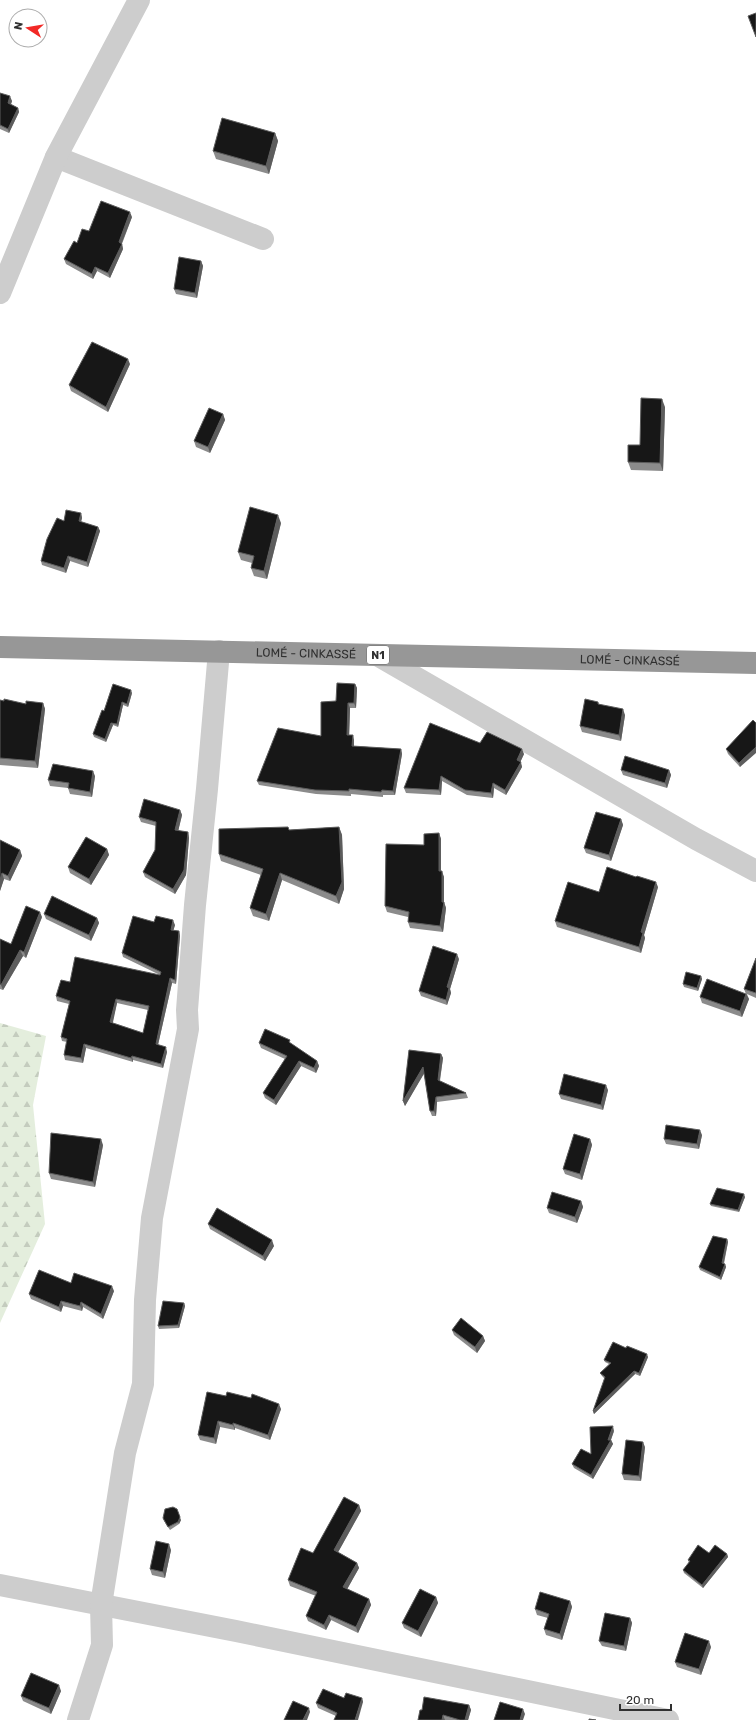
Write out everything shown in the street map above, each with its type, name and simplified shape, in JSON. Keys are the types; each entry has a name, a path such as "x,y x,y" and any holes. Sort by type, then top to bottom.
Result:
{"highway":[{"name":"LOMÉ - CINKASSÉ","path":"0,647 756,663"}],"street":[{"path":"0,293 56,157 139,0"},
{"path":"56,157 263,239"},
{"path":"78,1720 102,1645 101,1605 125,1453 143,1384 145,1300 152,1218 188,1029 187,1010 195,905 219,651"},
{"path":"376,655 756,871"},
{"path":"0,1585 236,1631 668,1720"}],"green space":[{"path":"0,1023 46,1036 33,1105 45,1224 0,1323"}],"building":[{"path":"756,13 756,37 748,16"},
{"path":"0,93 10,96 8,103 18,108 8,129 0,125"},
{"path":"222,118 275,133 266,166 213,151"},
{"path":"101,201 130,212 119,242 122,244 108,273 95,267 92,274 64,259 74,241 77,243 82,229 89,231"},
{"path":"179,257 201,261 195,293 174,289"},
{"path":"92,342 128,359 106,407 69,385"},
{"path":"641,398 662,399 660,463 628,462 628,445 640,445"},
{"path":"209,408 223,414 208,447 194,441"},
{"path":"250,507 278,515 264,571 251,568 254,556 238,552"},
{"path":"66,510 81,513 79,521 98,527 87,562 68,556 64,568 41,561 47,539 57,518 64,521"},
{"path":"337,683 355,684 354,703 348,703 347,735 353,735 352,746 401,749 393,791 382,790 381,792 349,789 349,791 315,790 257,781 278,728 321,736 321,702 336,701"},
{"path":"113,684 131,690 127,704 122,702 117,724 111,723 105,739 93,734 102,710 104,711"},
{"path":"4,699 26,704 26,701 43,703 35,761 0,758 0,700 4,701"},
{"path":"585,699 598,702 598,704 623,709 619,735 580,726"},
{"path":"753,720 756,723 756,747 739,763 726,749"},
{"path":"430,723 480,743 487,732 522,749 517,760 521,762 505,790 493,783 491,793 465,790 441,776 439,790 404,788"},
{"path":"625,756 669,770 665,783 621,770"},
{"path":"53,764 93,771 90,792 68,788 69,783 48,780"},
{"path":"144,799 180,810 175,830 188,832 184,870 173,889 143,872 155,850 156,822 139,817"},
{"path":"596,812 621,819 609,855 584,848"},
{"path":"288,827 289,830 339,827 342,882 336,896 280,873 266,914 250,908 263,869 219,854 219,829"},
{"path":"439,833 439,871 442,871 442,902 444,902 440,926 408,922 409,912 385,906 386,844 424,845 424,834"},
{"path":"86,837 107,849 89,879 68,867"},
{"path":"0,840 20,850 8,876 2,873 0,880"},
{"path":"607,867 656,882 641,932 643,933 639,947 555,921 568,882 599,892"},
{"path":"52,896 97,918 89,935 44,914"},
{"path":"26,906 40,912 24,952 20,950 1,985 0,939 11,944"},
{"path":"133,916 154,922 156,916 173,920 171,930 179,931 175,980 170,978 156,1044 166,1047 161,1064 132,1056 131,1058 84,1044 81,1058 64,1055 67,1039 61,1037 70,1001 56,996 61,980 70,982 75,957 160,975 161,972 122,953","holes":["116,999 149,1006 143,1033 110,1022"]},
{"path":"433,946 457,954 447,987 449,988 446,1000 419,991"},
{"path":"756,958 756,993 744,989"},
{"path":"686,972 701,976 697,988 683,984"},
{"path":"707,979 746,994 740,1011 700,997"},
{"path":"265,1029 290,1040 289,1042 317,1061 314,1068 299,1061 274,1100 263,1093 287,1056 259,1043"},
{"path":"409,1050 441,1054 438,1080 466,1093 436,1097 434,1111 430,1111 423,1067 403,1101"},
{"path":"564,1074 606,1085 601,1105 559,1094"},
{"path":"666,1125 700,1130 697,1144 664,1139"},
{"path":"51,1133 101,1139 93,1182 49,1173"},
{"path":"574,1134 590,1139 580,1174 563,1169"},
{"path":"717,1188 744,1194 738,1210 710,1204"},
{"path":"552,1192 581,1201 575,1217 547,1208"},
{"path":"217,1208 272,1240 263,1256 208,1224"},
{"path":"713,1236 727,1239 722,1263 725,1264 720,1277 699,1267"},
{"path":"39,1270 71,1283 74,1273 112,1286 101,1314 81,1302 80,1306 61,1301 59,1307 29,1294"},
{"path":"163,1301 184,1303 178,1325 158,1326"},
{"path":"461,1318 483,1336 475,1347 452,1330"},
{"path":"613,1342 626,1348 627,1346 647,1354 639,1373 634,1371 593,1411 605,1377 600,1373 611,1363 604,1360"},
{"path":"207,1392 226,1396 227,1392 251,1398 252,1394 279,1404 268,1435 233,1423 233,1425 218,1421 214,1438 198,1435"},
{"path":"613,1426 608,1440 611,1440 591,1475 572,1464 581,1449 591,1454 590,1427"},
{"path":"626,1440 643,1442 639,1476 622,1474"},
{"path":"344,1497 359,1505 334,1550 357,1563 343,1587 369,1599 356,1627 329,1615 324,1625 306,1616 317,1592 288,1580 301,1548 313,1553"},
{"path":"173,1507 177,1509 180,1517 178,1522 168,1527 163,1518 165,1509"},
{"path":"156,1541 169,1544 163,1572 150,1569"},
{"path":"698,1545 709,1553 715,1545 727,1554 702,1585 683,1570 690,1561 688,1560"},
{"path":"420,1589 436,1597 418,1631 402,1623"},
{"path":"540,1592 570,1601 560,1634 544,1629 549,1614 535,1609"},
{"path":"605,1613 630,1618 624,1646 599,1641"},
{"path":"685,1633 709,1641 699,1669 675,1662"},
{"path":"31,1673 59,1685 49,1708 21,1696"},
{"path":"323,1689 344,1698 346,1693 362,1698 355,1720 334,1720 337,1713 316,1703"},
{"path":"424,1697 469,1705 465,1720 443,1715 442,1720 418,1720 420,1710 422,1710"},
{"path":"293,1701 309,1708 303,1720 284,1720"},
{"path":"500,1702 523,1709 520,1720 494,1720"}]}
